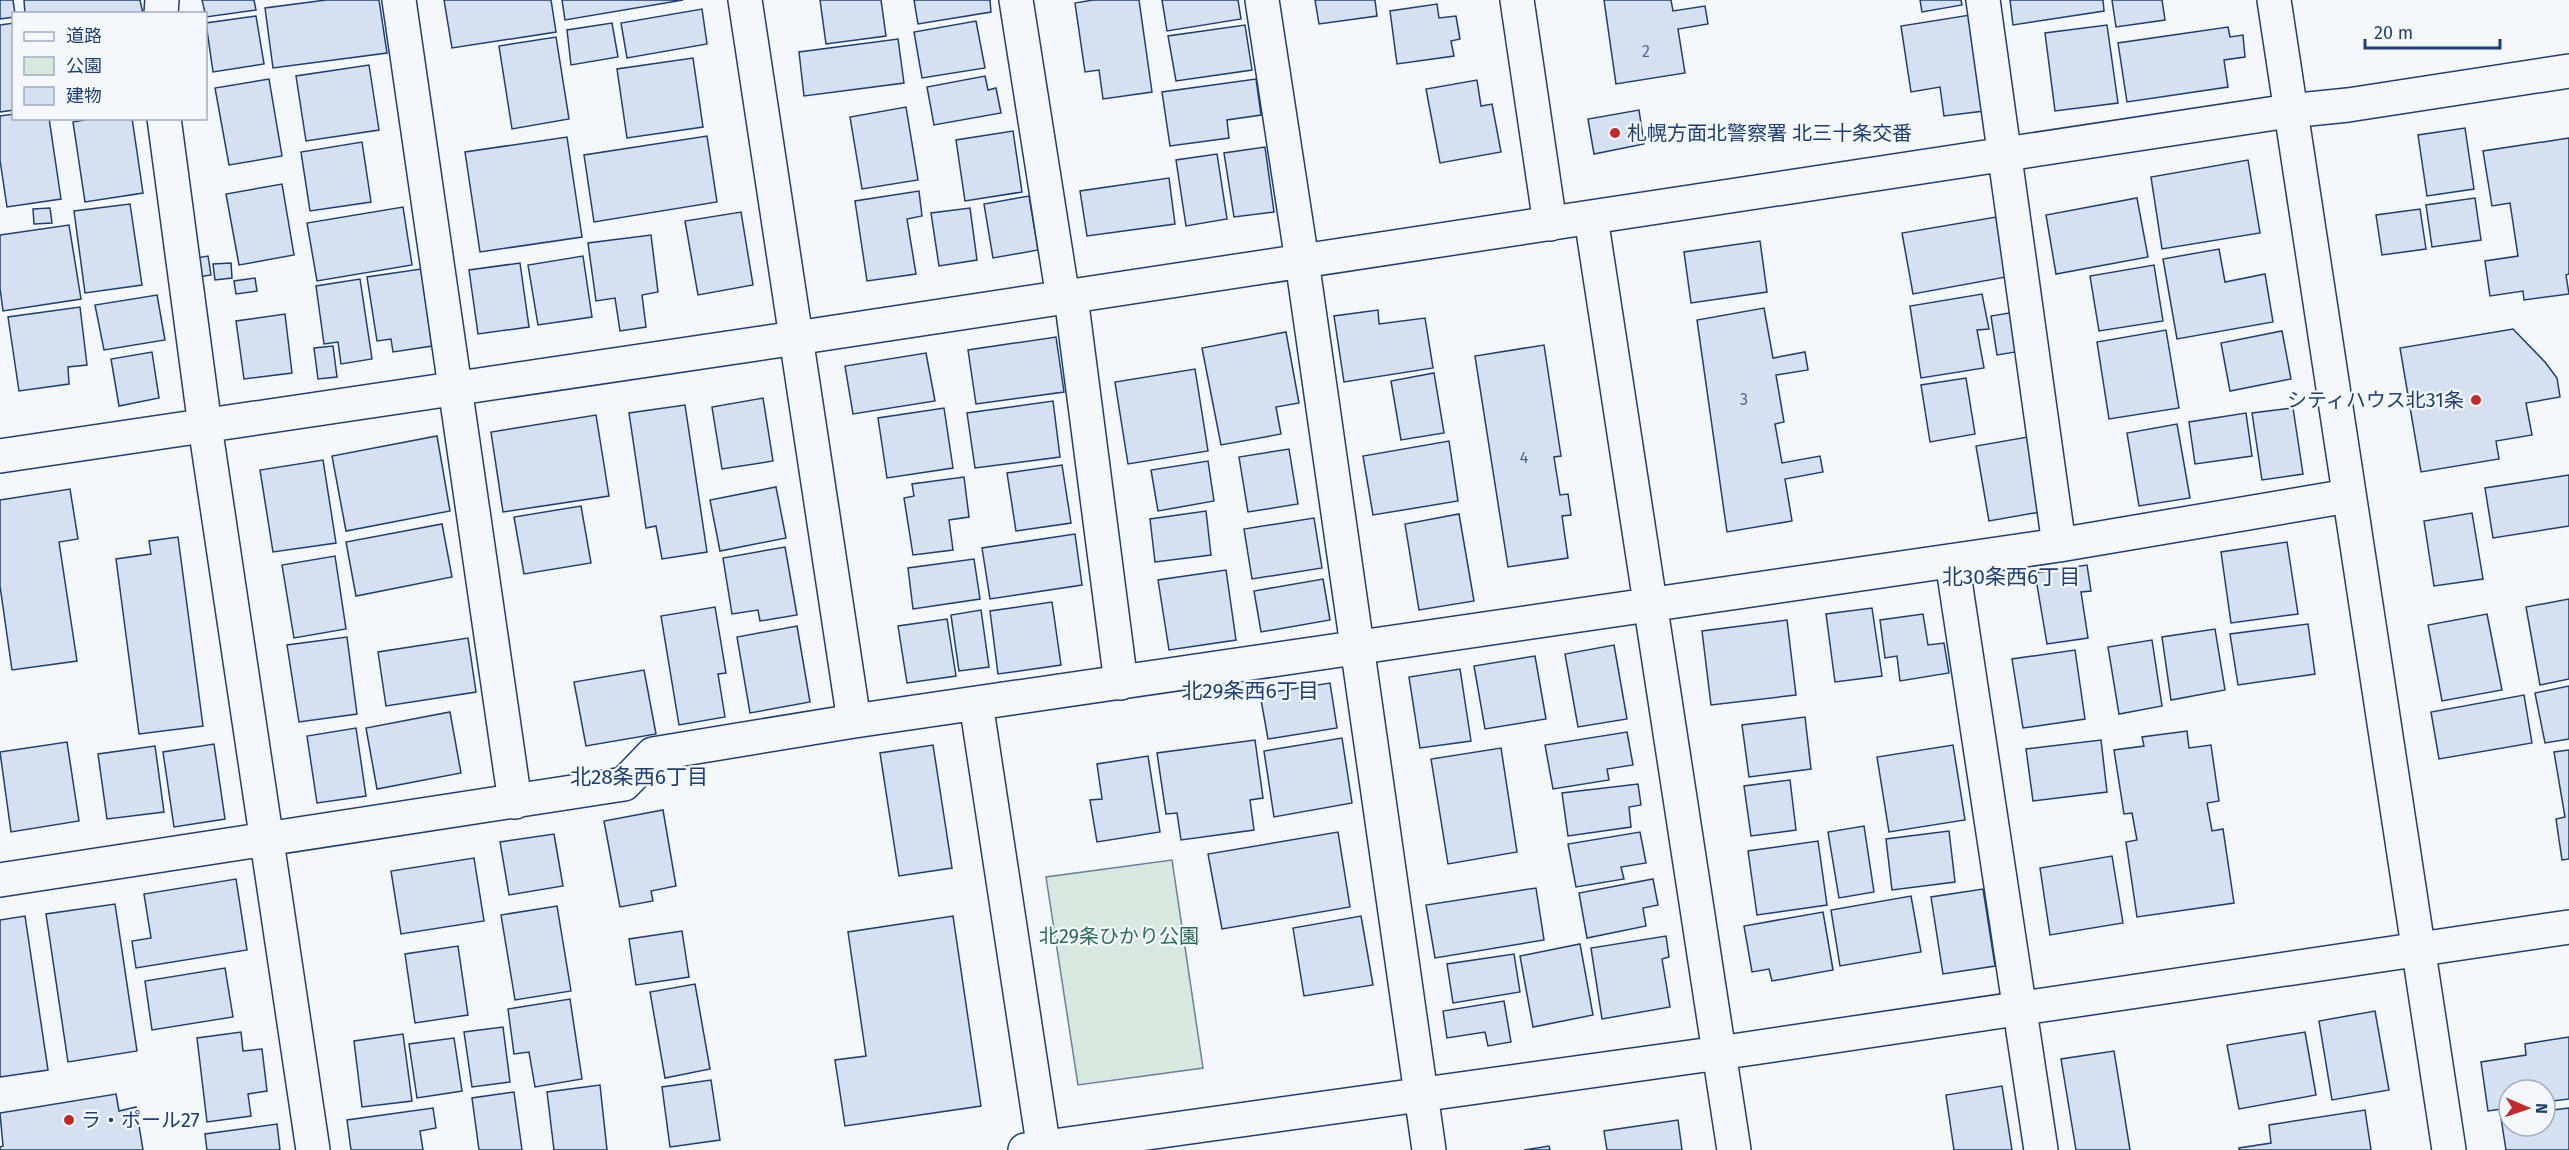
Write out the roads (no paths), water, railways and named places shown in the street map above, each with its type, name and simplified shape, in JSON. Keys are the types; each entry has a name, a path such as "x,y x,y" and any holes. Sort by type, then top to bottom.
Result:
{"street":[{"path":"399,0 515,802"},
{"path":"745,0 854,722"},
{"path":"1016,0 1067,297 1121,683"},
{"path":"1262,0 1302,261 1429,1150"},
{"path":"1517,0 1550,224"},
{"path":"1983,0 2059,544"},
{"path":"2274,0 2289,111 2449,1150"},
{"path":"0,456 796,338 2289,111 2360,103 2569,71"},
{"path":"164,120 206,426 313,1150"},
{"path":"1591,218 1734,1150"},
{"path":"0,880 624,784 653,754 976,703 1952,561 2348,496"},
{"path":"1952,561 2041,1150"},
{"path":"976,703 1037,1149 1719,1053 2569,927"}],"place":[{"name":"札幌方面北警察署 北三十条交番","path":"1615,133"},
{"name":"シティハウス北31条","path":"2476,400"},
{"name":"ラ・ポール27","path":"69,1120"}],"district":[{"name":"北30条西6丁目","path":"2011,577"},
{"name":"北29条西6丁目","path":"1250,691"},
{"name":"北28条西6丁目","path":"639,777"}],"park label":[{"name":"北29条ひかり公園","path":"1119,936"}]}
